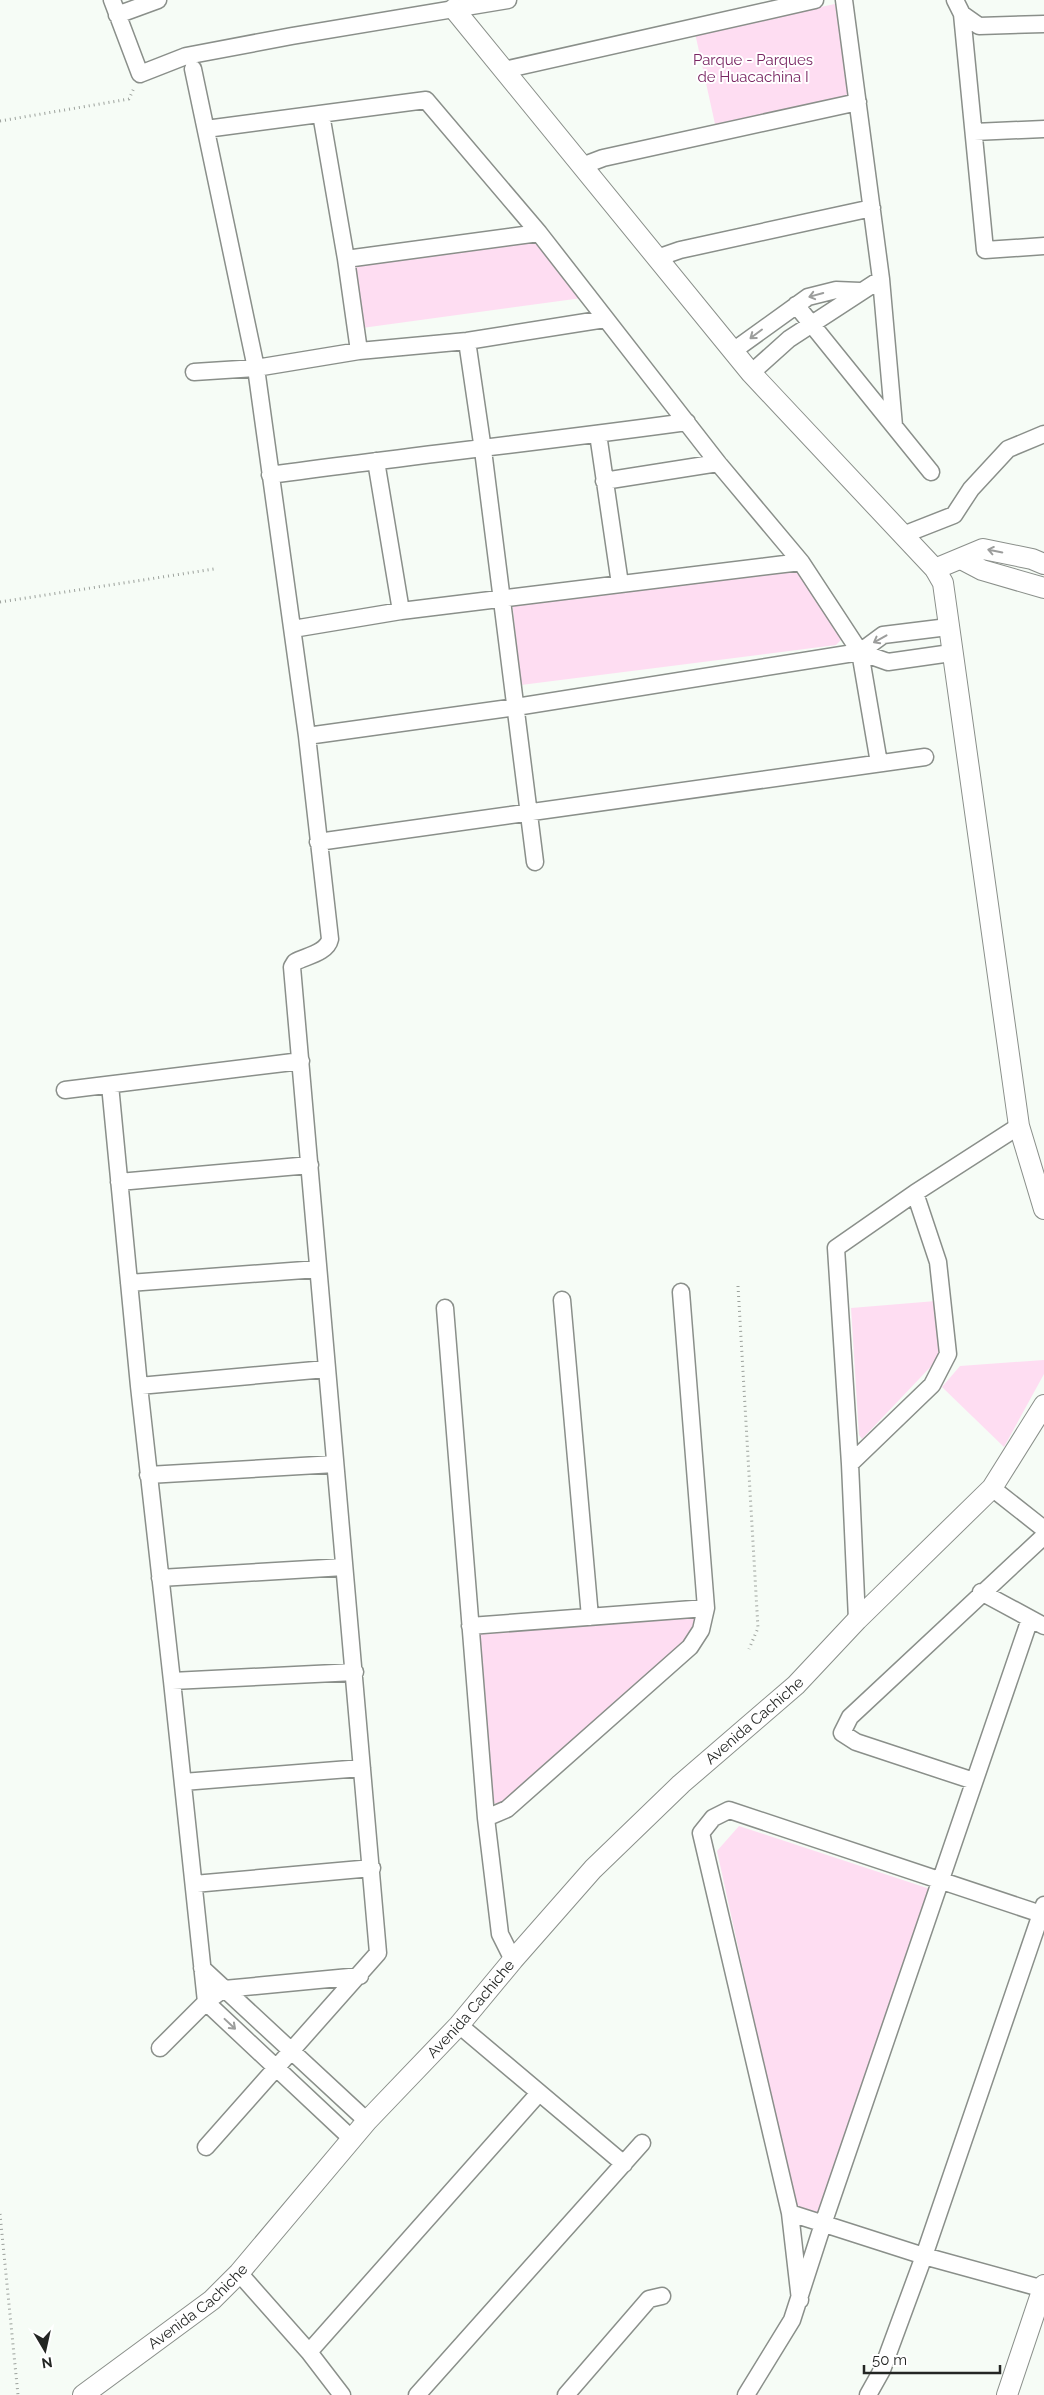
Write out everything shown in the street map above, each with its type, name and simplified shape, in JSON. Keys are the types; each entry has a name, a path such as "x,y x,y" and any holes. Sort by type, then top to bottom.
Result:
{"street":[{"path":"158,0 114,8 140,74 186,56 452,4 508,0"},
{"path":"504,70 814,0"},
{"path":"844,0 881,280 894,426"},
{"path":"452,4 751,373 935,569 943,583 951,653 968,752 1019,1126 1044,1209"},
{"path":"962,4 979,26 1044,24"},
{"path":"962,4 985,250 1044,246"},
{"path":"193,69 256,368 307,736 330,940 329,945 324,949 295,962 292,968 326,1370 355,1672 378,1953 360,1976 206,2147"},
{"path":"206,129 426,100 539,233 718,463 801,562 860,652 879,764"},
{"path":"582,166 603,158 858,102"},
{"path":"321,114 346,259 359,351"},
{"path":"974,132 1044,128"},
{"path":"657,258 680,250 872,208"},
{"path":"346,259 539,233"},
{"path":"751,373 789,339 860,291 881,280"},
{"path":"733,351 808,297 836,290 860,291"},
{"path":"796,305 931,472"},
{"path":"194,372 256,368 359,351 467,341 605,319"},
{"path":"467,341 483,450 516,707 527,811 535,862"},
{"path":"270,475 376,461 483,450 687,422"},
{"path":"598,434 620,584"},
{"path":"903,535 954,515 971,489 1008,449 1044,434"},
{"path":"376,461 401,612"},
{"path":"604,481 718,463"},
{"path":"935,569 983,549 1032,559 1044,564"},
{"path":"961,559 982,570 1044,588"},
{"path":"293,629 401,612 801,562"},
{"path":"307,736 516,707 860,652 883,635 948,627"},
{"path":"860,652 888,662 951,653"},
{"path":"318,842 527,811 925,757"},
{"path":"65,1090 301,1061"},
{"path":"110,1085 138,1386 206,2002 352,2138"},
{"path":"857,1620 850,1464 836,1248 915,1193 1019,1126"},
{"path":"119,1182 310,1165"},
{"path":"850,1464 932,1385 948,1354 938,1262 915,1193"},
{"path":"129,1283 318,1269"},
{"path":"486,1818 507,1809 690,1647 701,1630 706,1608 681,1292"},
{"path":"562,1300 590,1617"},
{"path":"444,1308 486,1818 500,1934 513,1960"},
{"path":"138,1386 326,1370"},
{"name":"Avenida Cachiche","path":"83,2395 212,2300 239,2273 367,2120 459,2025 593,1869 680,1784 796,1685 857,1620 992,1488 1044,1405"},
{"path":"148,1475 335,1464"},
{"path":"992,1488 1044,1529"},
{"path":"974,1781 856,1742 842,1733 850,1717 1044,1536"},
{"path":"160,1578 344,1567"},
{"path":"746,2395 792,2320 800,2300 823,2224 974,1781 1037,1622 982,1592"},
{"path":"470,1626 706,1608"},
{"path":"172,1681 355,1672"},
{"path":"183,1782 362,1768"},
{"path":"800,2300 790,2213 701,1833 713,1818 729,1810 940,1882 1043,1912 924,2256 882,2370 868,2395"},
{"path":"194,1884 372,1868"},
{"path":"202,1968 367,2120"},
{"path":"160,2048 206,2002 224,1989 360,1976"},
{"path":"459,2025 624,2164"},
{"path":"309,2352 539,2093"},
{"path":"417,2395 642,2143"},
{"path":"790,2213 924,2256 1044,2288 1007,2395"},
{"path":"239,2273 309,2352 342,2395"},
{"path":"566,2395 649,2299 662,2296"}],"path":[{"path":"0,121 129,98 140,74"},
{"path":"0,602 214,569"},
{"path":"738,1286 758,1628 749,1649"},
{"path":"0,2214 18,2395"}],"green space":[{"name":"Parque - Parques de Huacachina I","path":"835,4 849,95 715,124 695,33"},
{"path":"532,229 582,298 362,328 353,251"},
{"path":"794,557 844,637 836,645 521,685 511,592"},
{"path":"936,1301 939,1358 862,1439 859,1435 851,1308"},
{"path":"1044,1360 1044,1374 1004,1447 942,1387 960,1366"},
{"path":"690,1612 696,1620 684,1642 503,1804 492,1803 478,1633"},
{"path":"739,1826 933,1890 823,2214 795,2207 717,1851"}]}
